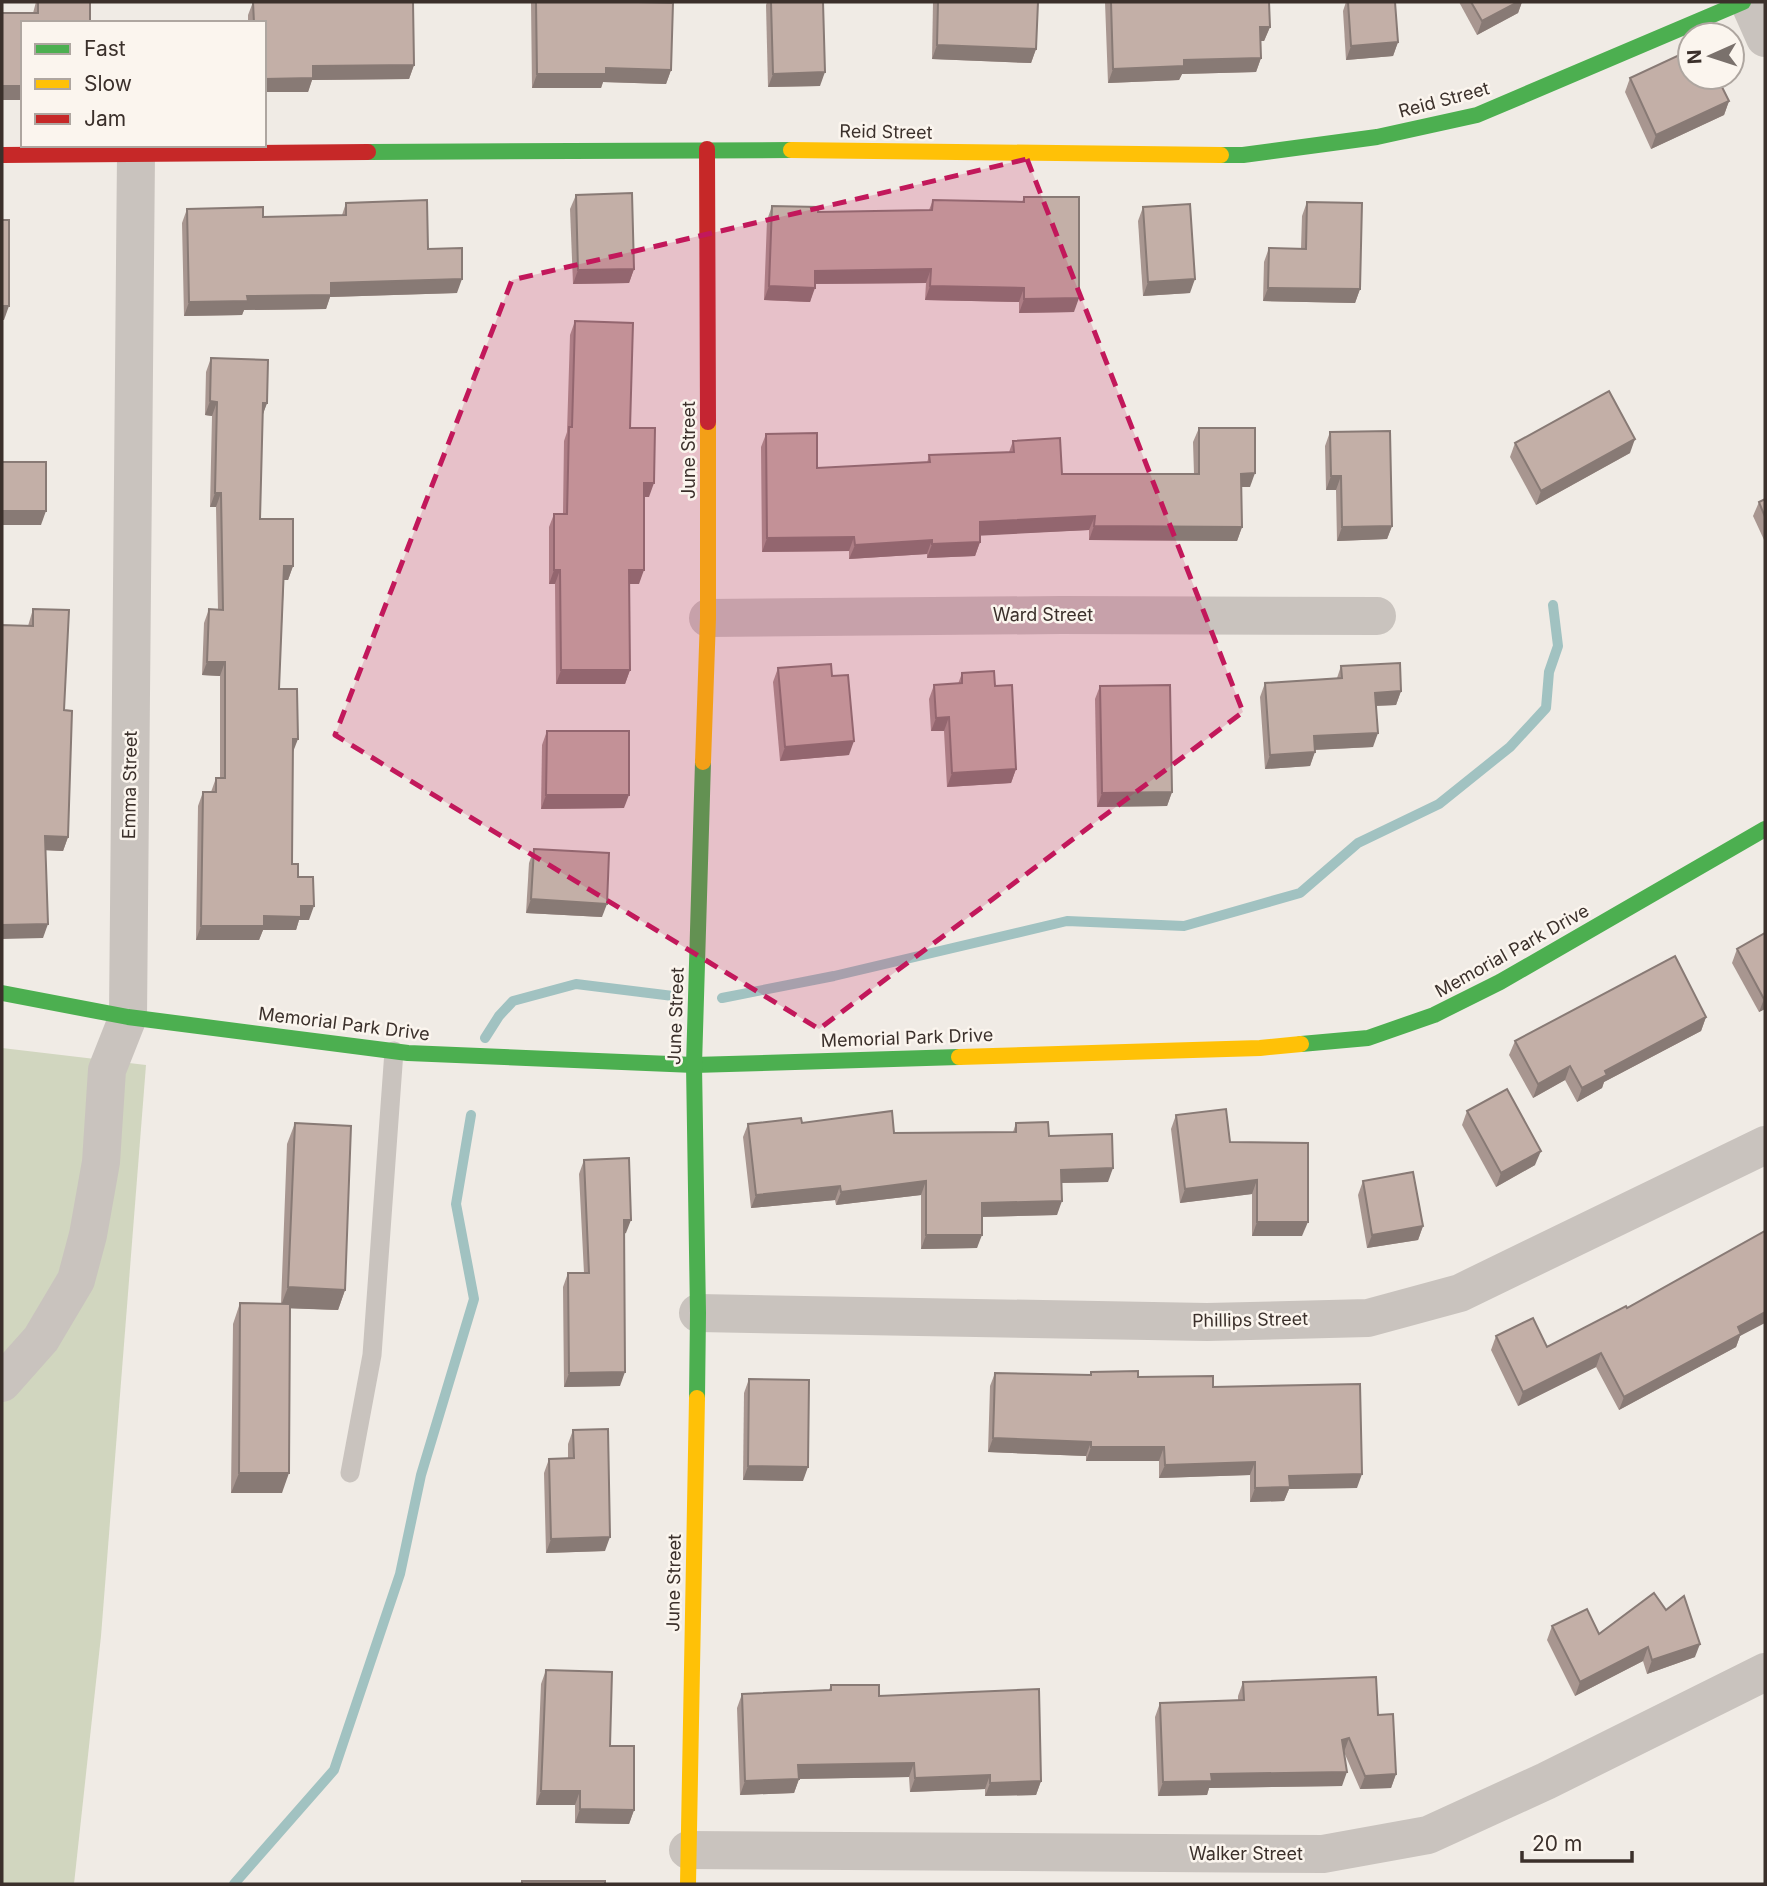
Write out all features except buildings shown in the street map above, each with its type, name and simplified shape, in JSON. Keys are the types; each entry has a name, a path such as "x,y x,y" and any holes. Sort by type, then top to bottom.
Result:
{"street":[{"name":"Reid Street","path":"2,155 707,149 1243,155 1377,137 1477,115 1743,2"},
{"path":"1749,2 1765,38"},
{"name":"June Street","path":"688,1867 698,1312 694,1065 708,618 707,149"},
{"name":"Emma Street","path":"2,1383 41,1339 76,1280 88,1235 101,1162 107,1070 128,1017 136,155"},
{"name":"Ward Street","path":"708,618 1377,616"},
{"name":"Memorial Park Drive","path":"2,993 128,1017 394,1051 694,1065 1260,1048 1368,1038 1434,1015 1500,982 1765,829"},
{"name":"Phillips Street","path":"698,1312 1207,1322 1368,1318 1460,1293 1765,1145"},
{"name":"Walker Street","path":"688,1867 1323,1854 1428,1835 1546,1781 1765,1672"}],"lane":[{"path":"351,1473 372,1354 394,1051"}],"highlighted area":[{"path":"1027,159 1243,712 819,1029 335,735 512,280"}],"green space":[{"path":"2,1048 146,1065 101,1636 74,1884 2,1884"}],"waterway":[{"path":"722,998 834,976 1067,921 1184,926 1300,893 1358,843 1439,804 1510,747 1546,708 1549,672 1558,646 1553,605"},
{"path":"485,1038 499,1016 513,1001 576,984 673,996"},
{"path":"234,1884 334,1770 400,1574 421,1475 474,1299 456,1204 471,1115"}],"traffic: fast":[{"path":"1221,155 1243,155 1377,137 1477,115 1743,2"},
{"path":"368,152 791,150"},
{"path":"697,1398 694,1065 703,762"},
{"path":"1301,1044 1368,1038 1434,1015 1500,982 1765,829"},
{"path":"2,993 128,1017 408,1053 694,1065 959,1057"}],"traffic: slow":[{"path":"791,150 1221,155"},
{"path":"703,762 708,618 708,422"},
{"path":"959,1057 1260,1048 1301,1044"},
{"path":"688,1884 697,1398"}],"traffic: jam":[{"path":"707,149 708,422"},
{"path":"2,155 368,152"}]}
